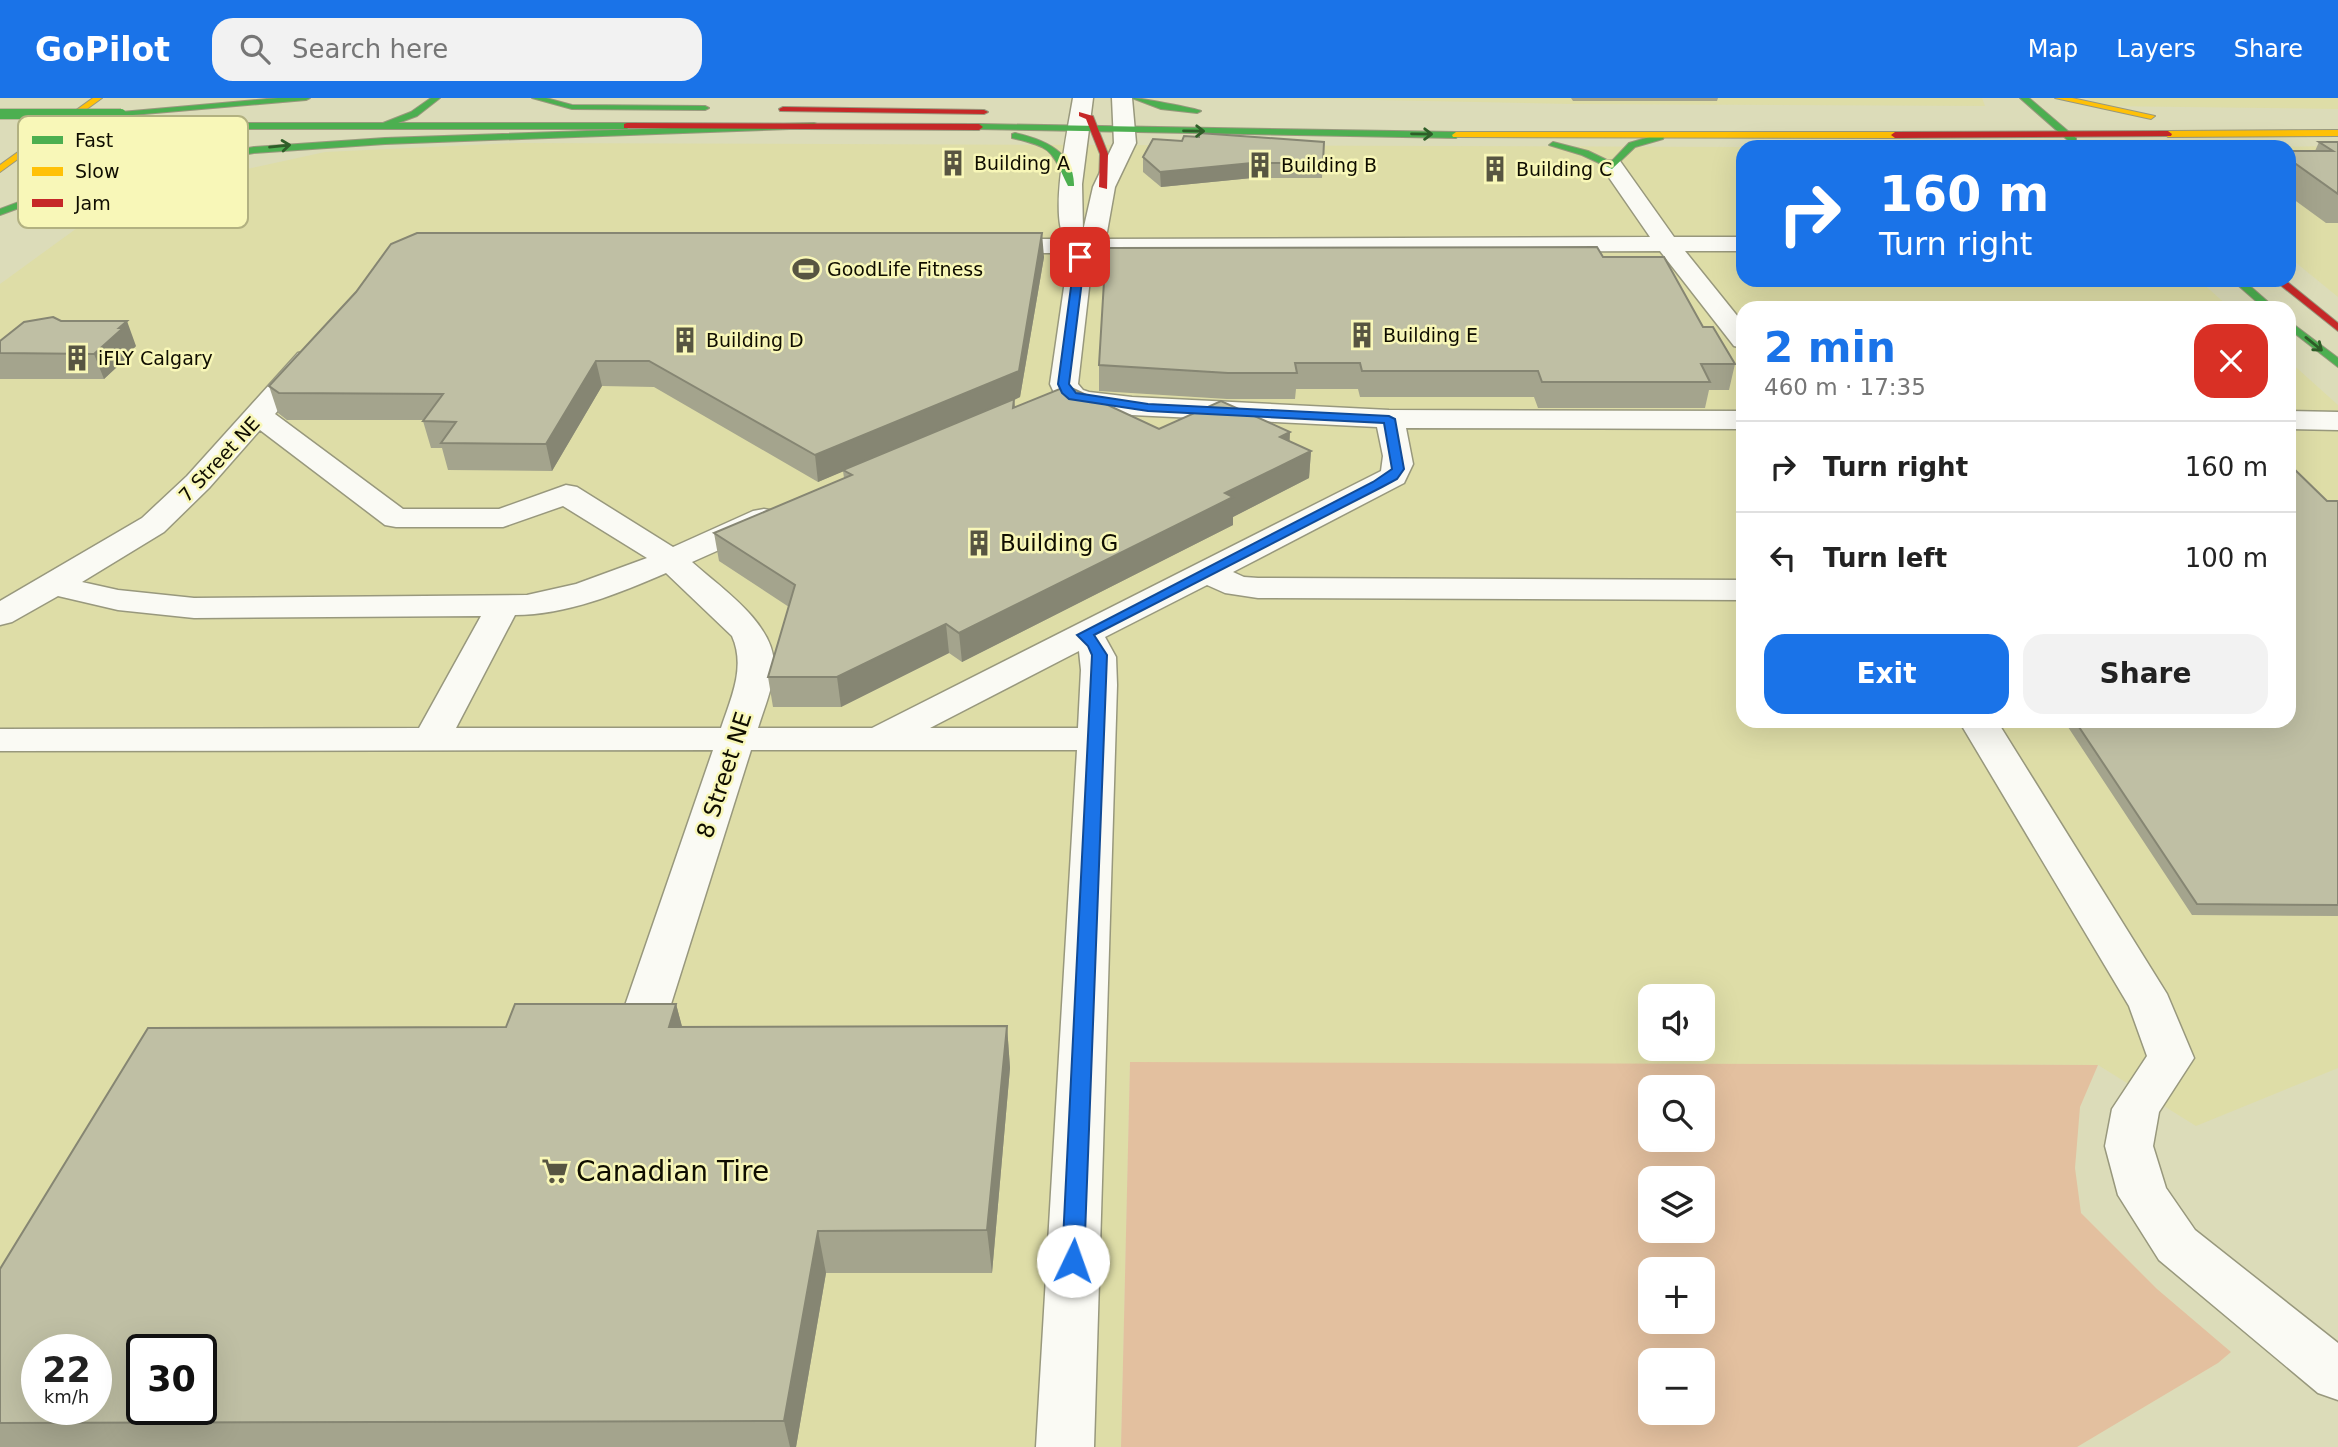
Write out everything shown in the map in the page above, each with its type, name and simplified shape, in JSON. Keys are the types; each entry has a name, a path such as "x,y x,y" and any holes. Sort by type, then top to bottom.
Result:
{"main road":[{"path":"26,116 58,98"},
{"path":"72,116 97,98"},
{"path":"121,114 306,98"},
{"path":"384,126 414,114 436,98"},
{"path":"536,98 572,107 723,109"},
{"path":"2024,98 2050,122 2096,140"},
{"path":"2058,98 2079,134"},
{"path":"2058,98 2132,114 2244,122"},
{"path":"248,126 919,126 1103,115 1161,107 1218,112"},
{"path":"764,109 984,112"},
{"path":"0,114 1019,112 1492,136 2079,134 2244,122 2338,121"},
{"path":"495,126 596,121 1103,115 1955,119 2050,122 2079,134"},
{"path":"248,150 351,141 672,134 814,126"},
{"path":"919,126 1006,134 1049,143 1063,159 1071,184"},
{"path":"2111,140 2173,135 2338,133"},
{"path":"1492,136 1568,148 1612,166 1625,149 1636,141 1676,135"},
{"path":"1877,135 1968,140"},
{"path":"2160,140 2173,135"},
{"path":"0,169 18,156"},
{"path":"0,212 18,205"},
{"path":"2245,287 2262,301"},
{"path":"2288,287 2338,328"},
{"path":"2296,330 2338,364"}],"street":[{"path":"1082,246 1071,230 1071,184 1103,115"},
{"path":"1103,115 1124,145 1104,187 1095,232 1082,246 1064,384 1053,396 1132,406 1389,419 1736,420"},
{"path":"1612,166 1668,246 1736,331"},
{"path":"965,246 1736,244"},
{"name":"7 Street NE","path":"0,615 153,525 198,482 328,338"},
{"name":"8 Street NE","path":"258,415 396,518 503,518 566,494 670,558 747,631 754,644 756,674 643,1020"},
{"path":"879,740 1393,477 1398,469 1398,460 1389,419"},
{"path":"2296,420 2338,421"},
{"path":"53,585 136,603 194,608 503,606 559,600 590,592 797,504"},
{"path":"1207,572 1237,586 1258,589 1736,590"},
{"path":"432,740 503,606"},
{"path":"1065,1447 1100,655 1094,643 1084,635"},
{"path":"1983,728 2151,1005 2171,1058 2136,1109 2129,1146 2143,1195 2177,1245 2338,1376"},
{"path":"0,740 1095,740"}],"shaded area":[{"path":"1277,98 1982,98 1985,106 1572,104"},
{"path":"2088,98 2338,98 2338,109 2099,106"},
{"path":"514,143 1736,147 1736,287 2207,287 2222,301 1736,301 1736,728 2296,728 2296,367 2338,405 2338,1068 2196,1126 2098,1065 1130,1063 1121,1447 0,1447 0,284 77,228 248,228 248,169 325,152"},
{"path":"2338,146 2338,297 2296,263 2296,147"},
{"path":"1130,1062 2098,1065 2080,1107 2075,1168 2081,1213 2157,1289 2231,1352 2218,1363 2077,1447 1121,1447"}],"building":[{"path":"1199,133 1324,142 1323,163 1252,163 1160,172 1143,157 1153,139 1182,141 1184,136 1199,137"},
{"path":"2319,142 2338,142 2338,194 2296,164 2296,151 2333,151"},
{"name":"Building D","path":"417,233 1042,233 1019,371 815,455 649,361 596,361 546,444 441,443 456,422 423,421 443,394 279,393 269,386 356,292 391,244"},
{"name":"Building E","path":"1597,247 1603,257 1664,257 1703,327 1713,327 1735,364 1701,364 1710,382 1542,382 1538,371 1362,371 1360,363 1295,363 1297,373 1228,373 1099,365 1106,248"},
{"path":"53,317 61,321 127,321 119,328 123,328 94,354 0,353 0,341 24,322"},
{"name":"Building G","path":"1067,386 1159,429 1221,401 1290,432 1280,437 1311,451 1225,493 1233,497 959,633 946,624 837,677 768,677 795,585 714,533 852,475 843,470 1014,399 1013,408"},
{"path":"2296,471 2327,501 2338,501 2338,905 2197,904 2080,728 2296,728"},
{"name":"Canadian Tire","path":"515,1004 676,1004 669,1027 1007,1026 987,1230 818,1231 784,1421 217,1422 217,1334 126,1334 126,1423 112,1423 112,1334 21,1334 21,1423 0,1423 0,1269 148,1028 506,1027"}],"traffic: fast":[{"path":"121,114 306,98"},
{"path":"384,126 414,114 436,98"},
{"path":"536,98 572,107 705,108"},
{"path":"1136,98 1161,107 1197,111"},
{"path":"2024,98 2073,140"},
{"path":"0,114 121,114"},
{"path":"248,126 627,126"},
{"path":"248,151 385,141 814,126"},
{"path":"979,127 1456,135"},
{"path":"1015,136 1038,141 1052,149 1062,162 1071,184"},
{"path":"1553,145 1585,153 1612,166 1632,145 1660,137"},
{"path":"0,212 18,205"},
{"path":"2245,287 2262,301"},
{"path":"2296,330 2338,364"}],"traffic: slow":[{"path":"73,116 98,98"},
{"path":"2059,98 2151,116"},
{"path":"2168,134 2338,133"},
{"path":"1456,135 1895,135"},
{"path":"0,169 18,156"}],"traffic: jam":[{"path":"783,109 984,112"},
{"path":"1082,114 1090,118 1104,154 1104,187"},
{"path":"627,126 979,127"},
{"path":"1895,135 2168,134"},
{"path":"2288,287 2338,328"}],"place":[{"name":"Building A","path":"953,163"},
{"name":"Building B","path":"1260,165"},
{"name":"Building C","path":"1495,169"},
{"name":"GoodLife Fitness","path":"806,269"},
{"name":"Building E","path":"1362,335"},
{"name":"Building D","path":"685,340"},
{"name":"iFLY Calgary","path":"77,358"},
{"name":"Building G","path":"979,543"},
{"name":"Canadian Tire","path":"555,1171"}],"route":[{"path":"1073,1261 1100,655 1094,643 1084,635 1393,477 1398,469 1389,419 1148,407 1073,396 1066,391 1064,384 1080,257"}]}
